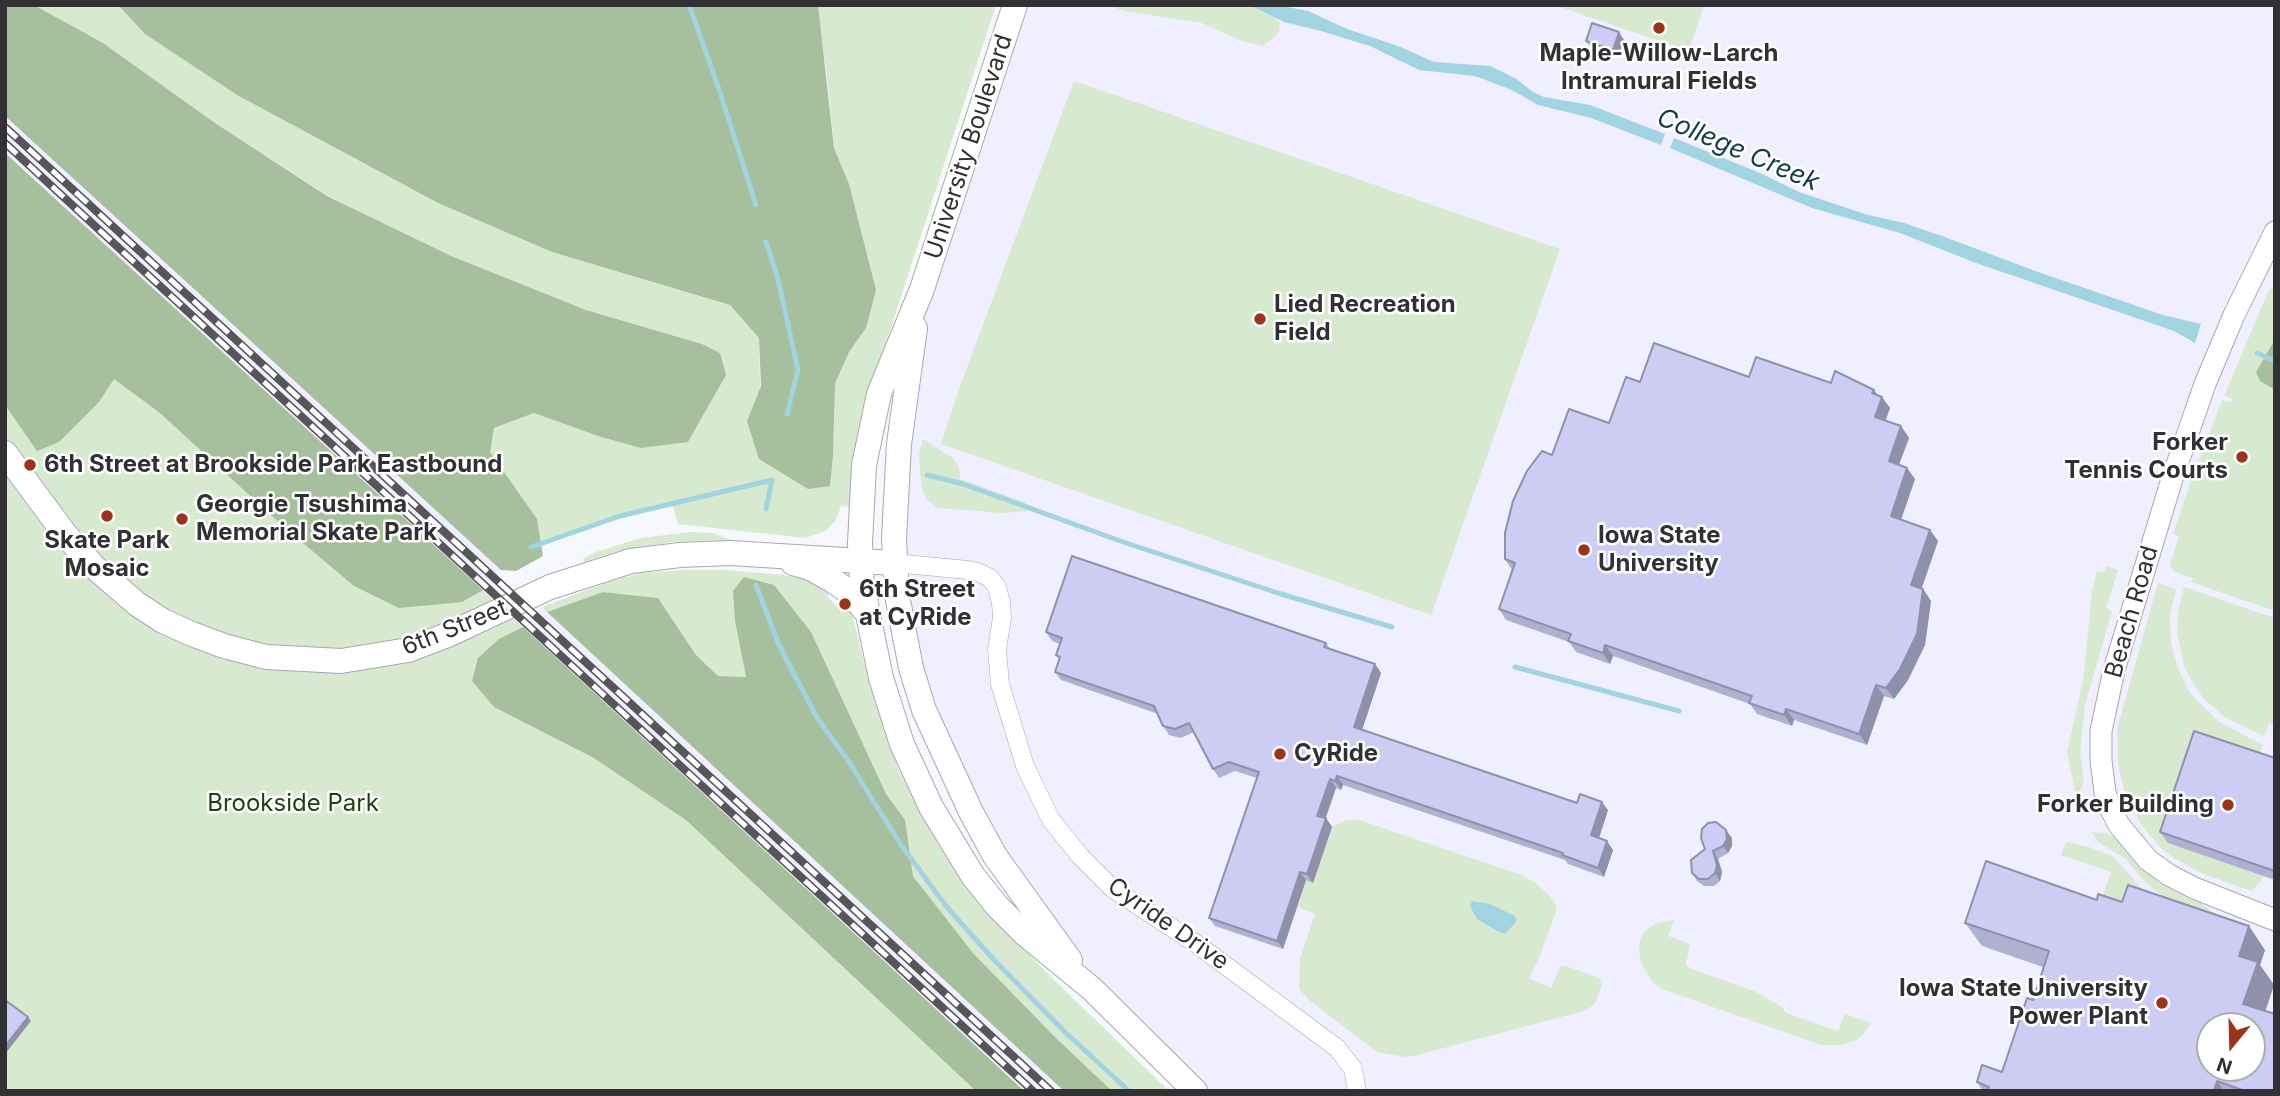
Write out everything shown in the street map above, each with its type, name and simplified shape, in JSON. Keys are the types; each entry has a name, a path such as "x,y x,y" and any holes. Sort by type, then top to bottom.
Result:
{"main road":[{"name":"University Boulevard","path":"1015,5 922,289 879,394 868,435 860,561 868,615 881,678 902,744 944,829 973,876 997,906 1035,943 1092,989 1195,1091"},
{"name":"University Boulevard","path":"922,289 899,444 894,563 911,668 924,710 942,751 995,856 1092,989"},
{"name":"6th Street","path":"5,453 65,534 93,566 136,604 163,621 192,634 266,657 341,661 408,650 450,634 550,587 631,561 730,553 894,563"},
{"path":"768,555 810,568 832,580 848,591 868,615"}],"street":[{"name":"Beach Road","path":"2275,232 2234,315 2187,431 2114,670 2101,731 2105,792 2109,806 2124,832 2148,860 2194,888 2275,920"},
{"name":"Cyride Drive","path":"894,563 968,570 990,578 997,587 1001,603 998,649 1000,684 1025,766 1051,820 1080,856 1113,889 1195,943 1337,1048 1353,1069 1357,1091"}],"shaded area":[{"name":"Iowa State University","path":"1019,5 2275,5 2275,1091 1195,1091 1092,989 971,812 897,595 922,289"},
{"path":"8,119 501,570 483,590 5,153 5,122"},
{"path":"542,607 1064,1091 1024,1091 523,627"}],"green space":[{"path":"5,5 34,5 103,43 215,123 327,196 451,256 586,310 702,344 720,353 726,375 688,442 641,448 534,413 494,428 490,452 537,519 543,556 516,571 501,570 5,116"},
{"path":"34,5 118,5 145,34 237,95 438,203 552,252 730,305 759,337 760,389 747,421 833,455 835,384 849,352 866,328 849,184 834,148 818,5 996,5 869,395 850,507 841,506 836,520 826,531 805,538 678,524 672,503 617,516 540,541 536,519 490,452 494,428 534,413 598,436 688,442 709,405 720,353 702,344 586,310 451,257 328,196 215,123 103,43"},
{"path":"118,5 818,5 834,148 849,184 876,290 866,328 849,352 835,384 830,486 808,489 759,459 747,421 761,386 759,338 730,305 552,252 438,203 237,95 145,34"},
{"path":"1108,5 1249,5 1275,18 1280,23 1279,31 1263,46 1239,40 1202,23 1124,11"},
{"name":"Maple-Willow-Larch Intramural Fields","path":"1554,5 1704,5 1689,51"},
{"name":"Lied Recreation Field","path":"1074,81 1560,249 1431,615 941,444"},
{"name":"Brookside Park","path":"5,153 523,627 1024,1091 5,1091"},
{"path":"5,153 483,590 462,602 399,608 354,586 284,527 160,413 114,379 99,402 59,442 37,451 5,405"},
{"path":"2275,284 2275,339 2256,372 2275,390 2275,611 2191,582 2193,578 2175,572 2170,566 2179,536 2173,534 2190,484 2222,400 2231,402 2233,399 2224,396 2268,292"},
{"path":"2275,339 2275,390 2260,381 2256,372"},
{"path":"923,439 953,458 959,468 960,479 1024,502 1030,506 1028,511 1002,513 938,508 926,499 921,485 919,455"},
{"path":"691,532 713,533 731,540 670,542 618,551 584,562 583,559 596,552 641,538"},
{"path":"2107,566 2118,570 2106,608 2112,611 2085,705 2080,753 2084,781 2076,796 2067,752 2083,681 2092,591 2097,571 2104,573"},
{"path":"727,570 784,575 833,589 827,596 837,607 844,602 853,618 871,688 899,771 939,843 978,901 1055,981 1169,1091 1112,1091 973,953 913,876 904,820 886,794 735,621 747,677 718,676 696,655 658,598 603,592 547,612 542,607 640,573"},
{"path":"744,577 774,585 811,632 886,794 905,820 913,876 973,953 1112,1091 1064,1091 547,612 603,592 658,598 696,655 718,676 746,677 735,621 733,591"},
{"path":"2158,583 2176,589 2170,616 2171,643 2178,669 2190,693 2219,722 2263,745 2257,761 2263,876 2251,891 2201,873 2162,849 2141,824 2125,794 2118,764 2117,729"},
{"path":"2184,587 2275,618 2275,725 2269,723 2264,736 2226,718 2205,700 2194,685 2184,666 2177,632"},
{"path":"523,627 1024,1091 976,1091 686,820 594,758 494,707 472,681 478,658 499,639"},
{"path":"1347,820 1359,820 1519,874 1534,882 1548,894 1557,909 1529,978 1551,988 1560,967 1566,966 1599,978 1602,985 1595,1004 1584,1011 1417,1055 1404,1057 1377,1052 1309,1000 1299,989 1300,959 1315,914 1298,907 1306,880 1313,882 1332,827"},
{"path":"2092,832 2107,833 2114,837 2132,859 2159,883 2200,903 2226,922 2173,902 2156,891 2126,859 2098,842"},
{"path":"2066,842 2114,857 2144,891 2154,912 2103,895 2111,872 2061,855"},
{"path":"1674,920 1668,936 1690,944 1686,964 1689,968 1754,991 1781,1006 1786,1013 1838,1031 1845,1014 1871,1023 1855,1041 1842,1045 1821,1045 1662,989 1653,983 1641,963 1640,940 1644,932 1657,923"}],"water":[{"path":"1249,5 1277,5 1308,11 1434,62 1490,66 1544,97 1590,105 1665,134 1661,145 1591,118 1538,105 1512,90 1475,76 1419,70 1370,46 1284,22"},
{"path":"1674,138 1799,192 1868,215 1904,223 2163,315 2201,324 2195,343 2174,331 1976,263 1900,233 1812,208 1670,148"},
{"path":"1472,901 1490,904 1515,916 1516,922 1505,934 1499,932 1477,919 1470,906"}],"building":[{"path":"1592,23 1619,32 1613,50 1586,41"},
{"path":"1654,343 1749,377 1756,357 1831,383 1835,371 1874,390 1872,393 1882,397 1875,417 1901,426 1889,461 1907,468 1891,516 1930,530 1911,585 1923,589 1917,634 1900,669 1886,688 1876,685 1859,734 1786,709 1784,715 1749,703 1752,696 1605,645 1603,653 1568,641 1571,634 1499,609 1515,563 1505,559 1505,533 1513,501 1527,471 1542,451 1552,455 1569,409 1609,423 1626,377 1640,382"},
{"name":"CyRide","path":"1072,556 1326,643 1324,647 1375,664 1354,727 1577,803 1580,794 1602,802 1591,835 1607,841 1598,868 1562,855 1563,853 1337,776 1335,781 1330,779 1317,816 1326,818 1307,874 1300,872 1277,941 1209,918 1259,772 1229,762 1213,769 1189,723 1175,729 1163,726 1154,706 1055,672 1060,657 1056,655 1062,638 1046,632"},
{"name":"Forker Building","path":"2194,731 2275,758 2275,871 2160,832"},
{"path":"1716,822 1726,830 1727,839 1723,846 1713,851 1717,865 1715,873 1708,879 1699,879 1692,873 1691,860 1705,849 1701,838 1702,829 1708,823"},
{"name":"Iowa State University Power Plant","path":"1986,861 2097,900 2098,894 2122,902 2128,885 2249,926 2239,956 2258,962 2243,1004 2275,1014 2275,1091 2245,1091 2220,1082 2266,1082 2266,1012 2196,1012 2196,1082 2217,1082 2214,1091 1988,1091 1989,1087 1977,1082 1982,1065 2002,1072 2027,998 2033,1000 2049,951 1965,923"},
{"path":"5,1000 28,1017 5,1046"}],"waterway":[{"path":"689,5 756,205"},
{"path":"766,242 778,279 798,370 787,414"},
{"name":"College Creek","path":"2257,353 2275,361"},
{"path":"927,475 963,484 1126,543 1281,594 1392,627"},
{"path":"531,547 620,516 772,480 766,509"},
{"path":"756,585 779,645 816,716 851,765 901,845 946,906 995,961 1066,1033 1129,1091"},
{"path":"1515,667 1679,711"}],"railway":[{"path":"5,127 1051,1091"},
{"path":"5,143 1033,1091"}],"place":[{"name":"Maple-Willow-Larch Intramural Fields","path":"1659,28"},
{"name":"Lied Recreation Field","path":"1260,319"},
{"name":"Forker Tennis Courts","path":"2242,457"},
{"name":"6th Street at Brookside Park Eastbound","path":"30,465"},
{"name":"Skate Park Mosaic","path":"107,516"},
{"name":"Georgie Tsushima Memorial Skate Park","path":"182,519"},
{"name":"Iowa State University","path":"1584,550"},
{"name":"6th Street at CyRide","path":"845,604"},
{"name":"CyRide","path":"1280,754"},
{"name":"Forker Building","path":"2228,805"},
{"name":"Iowa State University Power Plant","path":"2162,1003"}]}
